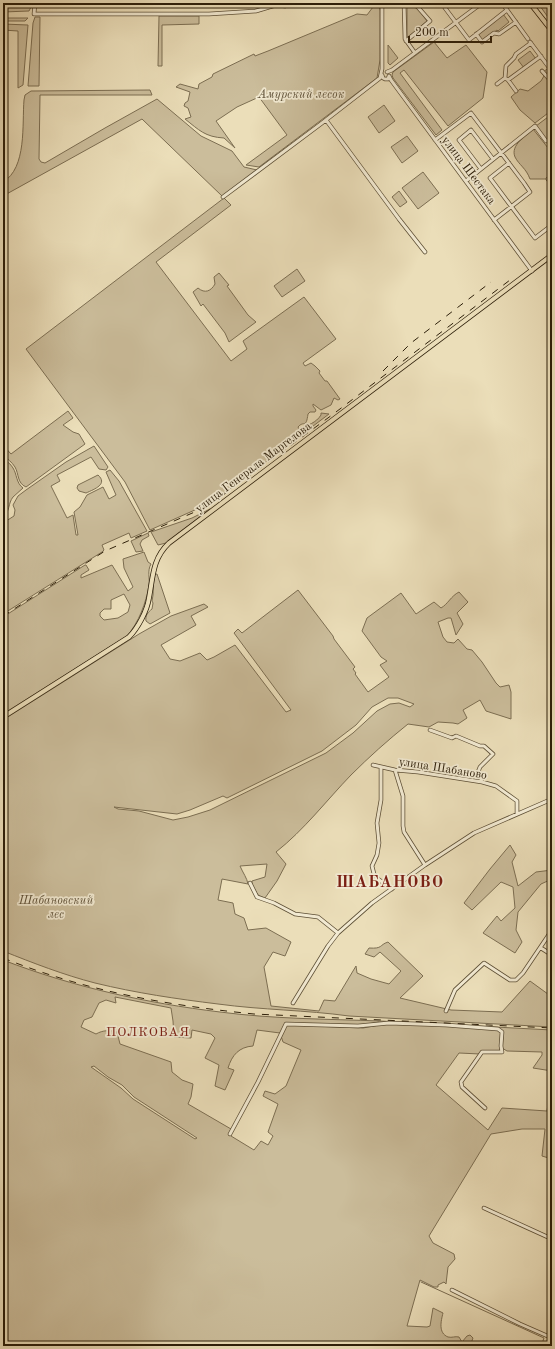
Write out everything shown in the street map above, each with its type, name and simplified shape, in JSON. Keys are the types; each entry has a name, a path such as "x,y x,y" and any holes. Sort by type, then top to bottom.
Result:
{"main road":[{"path":"530,3 552,31"},
{"name":"улица Генерала Маргелова","path":"3,717 129,638 138,627 149,599 155,562 159,554 169,543 552,255"}],"street":[{"path":"34,3 34,14 209,14 256,11 276,5 285,6 294,3"},
{"path":"378,80 382,74 382,3"},
{"path":"444,3 445,8 469,40 507,10"},
{"path":"445,8 452,3"},
{"path":"223,197 378,80 388,76 392,70 482,3"},
{"path":"502,3 548,66"},
{"path":"406,41 430,21 416,5 404,4 405,39 406,41 414,53"},
{"path":"476,34 482,42 494,33 499,34 516,22"},
{"path":"497,84 504,78 506,66 530,41"},
{"path":"508,80 541,56"},
{"name":"улица Шестака","path":"382,66 532,271"},
{"path":"542,71 552,82"},
{"path":"382,74 388,76"},
{"path":"504,78 508,80 516,91"},
{"path":"435,140 471,113 501,152 530,192 494,220"},
{"path":"326,120 425,252"},
{"path":"466,181 535,126 546,141"},
{"path":"481,169 459,140 471,130 493,159"},
{"path":"509,163 490,178 535,238 552,225"},
{"path":"548,179 552,184"},
{"path":"430,730 452,738 456,736 480,746 484,746 493,754 480,767 478,772 482,782"},
{"name":"улица Шабаново","path":"373,765 381,768 482,782 496,786 517,800 517,814"},
{"path":"381,768 381,800 377,823 379,843 377,855 372,866 374,874 378,879 392,889"},
{"path":"395,770 403,796 404,832 425,865"},
{"path":"292,1003 328,946 338,933 372,903 425,865 474,833 552,798"},
{"path":"250,883 257,897 274,903 295,914 318,917 338,933"},
{"path":"446,1011 455,990 484,963 510,980 516,980 523,973 541,948 552,930"},
{"path":"541,948 552,955"},
{"path":"230,1134 258,1082 286,1024 358,1026 389,1023 498,1029 502,1032 502,1052 482,1052 461,1082 462,1087 485,1108"},
{"path":"484,1208 552,1239"},
{"path":"452,1290 520,1324 552,1338"}],"green space":[{"name":"Амурский лесок","path":"376,3 379,3 380,11 380,60 377,78 259,167 246,165 287,135 259,97 237,107 216,121 235,148 224,138 212,136 198,130 185,119 191,117 188,108 184,106 188,101 190,92 176,87 180,84 198,89 199,84 212,77 213,74 254,54 255,56 268,51 357,14 367,15"},
{"path":"538,3 552,4 552,23"},
{"path":"407,6 417,8 427,21 407,38"},
{"path":"3,7 31,7 29,11 3,12"},
{"path":"503,14 509,22 482,41 477,34"},
{"path":"159,16 199,16 199,24 162,25 162,66 158,66"},
{"path":"35,17 40,17 39,86 28,86 33,23"},
{"path":"3,18 28,18 25,21 3,21"},
{"path":"3,24 28,25 23,85 18,88 18,31 3,30"},
{"path":"434,42 447,58 466,45 487,72 483,98 448,126 404,70 400,73 442,130 436,135 392,75 393,72"},
{"path":"388,45 398,58 390,65 388,63"},
{"path":"530,51 536,59 524,68 518,60"},
{"path":"552,65 552,110 535,123 520,110 511,97 520,89 528,91 541,81 544,76 542,73"},
{"path":"150,90 152,95 40,95 39,159 41,162 45,163 157,99 201,136 232,151 244,167 257,170 222,196 142,119 3,196 3,182 11,175 20,156 25,95 31,91"},
{"path":"384,105 395,121 379,133 368,117"},
{"path":"552,114 552,148 536,126"},
{"path":"533,129 552,153 552,177 549,179 530,179 527,172 515,157 514,153 517,145"},
{"path":"407,136 418,151 402,163 391,147"},
{"path":"423,172 439,193 418,209 402,188"},
{"path":"399,191 407,202 400,207 392,197"},
{"path":"224,198 231,205 156,262 231,361 247,349 243,341 304,297 336,339 303,363 305,366 311,363 315,366 340,399 338,400 334,398 331,405 321,410 313,404 316,410 315,412 310,412 308,414 306,423 300,425 298,427 299,429 314,422 319,418 321,413 329,414 222,495 206,505 150,530 125,482 26,349"},
{"path":"297,269 305,281 282,297 274,286"},
{"path":"219,273 229,285 227,286 248,315 256,322 229,342 225,333 203,304 201,306 193,292 198,288 203,291 210,290 215,284 214,277"},
{"path":"68,411 73,418 63,425 79,434 85,444 26,487 21,483 14,465 3,454 3,445 11,454"},
{"path":"94,446 108,467 106,470 99,469 91,457 57,475 60,481 51,486 67,518 73,515 76,535 78,535 74,512 80,507 87,495 103,487 109,499 116,495 106,472 110,470 119,481 147,531 131,538 129,533 102,545 104,550 102,552 3,614 3,523 14,516 15,510 13,505 18,496 66,462"},
{"path":"3,458 14,470 19,484 23,488 13,497 7,513 3,517"},
{"path":"98,475 102,481 99,486 86,493 79,491 77,488 78,485"},
{"path":"210,509 166,543 158,545 151,532 192,518"},
{"path":"148,533 149,536 142,540 140,544 143,551 136,552 131,541"},
{"path":"144,552 148,562 151,564 149,569 149,585 146,599 131,631 127,636 3,714 3,617 85,565 89,570 81,575 81,578 112,565 128,591 133,587 124,568 123,559","holes":["124,594 130,605 128,612 118,618 104,620 100,616 100,613 104,609 111,609 111,600"]},
{"path":"154,574 157,574 170,613 150,624 146,621 146,617 152,609"},
{"name":"Шабановский лес","path":"298,590 355,667 353,669 356,673 355,674 368,692 389,677 380,665 387,661 381,657 362,631 367,618 401,593 416,614 434,602 441,608 459,592 468,602 457,613 463,624 456,635 451,618 438,622 443,637 447,642 454,643 458,639 467,649 472,650 496,683 500,687 509,685 511,692 511,719 486,711 480,700 463,710 467,718 458,724 438,722 429,727 408,724 393,736 351,775 305,825 276,852 286,864 277,881 265,898 258,895 252,885 252,881 265,877 267,864 240,866 248,884 222,879 218,900 233,903 235,914 244,918 248,930 266,928 291,942 285,956 273,952 264,967 271,1006 319,1011 324,1000 335,1001 356,966 357,973 389,984 401,971 380,952 374,957 365,954 369,948 379,947 388,942 423,976 400,998 451,1010 502,1012 530,981 552,997 552,1027 349,1016 317,1012 234,1006 187,1000 141,993 83,980 60,973 3,951 3,720 139,634 171,616 204,604 208,607 191,616 196,625 161,645 170,659 180,661 200,653 207,660 235,645 286,712 291,710 234,633 238,629 242,633","holes":["388,698 398,698 414,704 410,707 399,703 390,704 377,711 353,733 326,753 210,810 173,820 139,811 118,809 114,807 177,814 223,796 227,798 322,751 356,725 372,707"]},
{"path":"510,845 516,855 512,862 518,886 536,872 552,870 552,879 541,884 518,912 516,930 522,942 515,953 483,933 497,916 501,921 515,908 513,887 501,882 472,910 464,903"},
{"path":"3,960 29,970 110,993 165,1004 220,1012 280,1017 552,1030 552,1071 533,1068 542,1055 542,1052 507,1051 502,1048 503,1033 500,1051 480,1054 459,1053 436,1085 488,1130 502,1108 547,1111 552,1077 552,1096 548,1130 552,1130 552,1159 542,1156 545,1129 522,1129 491,1134 429,1236 433,1243 454,1254 455,1259 448,1267 446,1284 444,1282 438,1285 438,1287 434,1287 420,1280 407,1326 430,1326 433,1308 443,1313 441,1330 443,1333 448,1337 459,1337 462,1342 467,1336 470,1335 473,1338 470,1346 3,1346","holes":["115,997 171,1008 174,1037 191,1038 192,1030 211,1034 215,1038 205,1058 219,1065 215,1086 225,1090 234,1070 228,1068 232,1059 240,1050 253,1046 257,1030 280,1033 283,1042 301,1050 286,1086 275,1094 265,1091 263,1096 278,1104 268,1132 273,1136 268,1145 261,1141 254,1150 231,1136 231,1129 188,1104 191,1097 193,1084 182,1080 172,1072 171,1062 120,1044 117,1032 106,1031 96,1034 81,1027 84,1020 92,1017 99,1003 106,1000 116,1003","379,1022 379,1025 363,1028 288,1025 357,1026","94,1066 108,1077 122,1085 134,1097 197,1138 195,1139 133,1099 121,1088 91,1067"]}],"waterway":[{"path":"421,1282 544,1338 541,1346"}],"railway":[{"path":"3,616 105,551 197,511 222,496 332,415 514,277"},
{"path":"383,371 411,343 491,282"},
{"path":"3,958 34,970 95,988 189,1006 254,1014 552,1028"}],"district":[{"name":"ШАБАНОВО","path":"390,881"},
{"name":"ПОЛКОВАЯ","path":"148,1031"}]}
